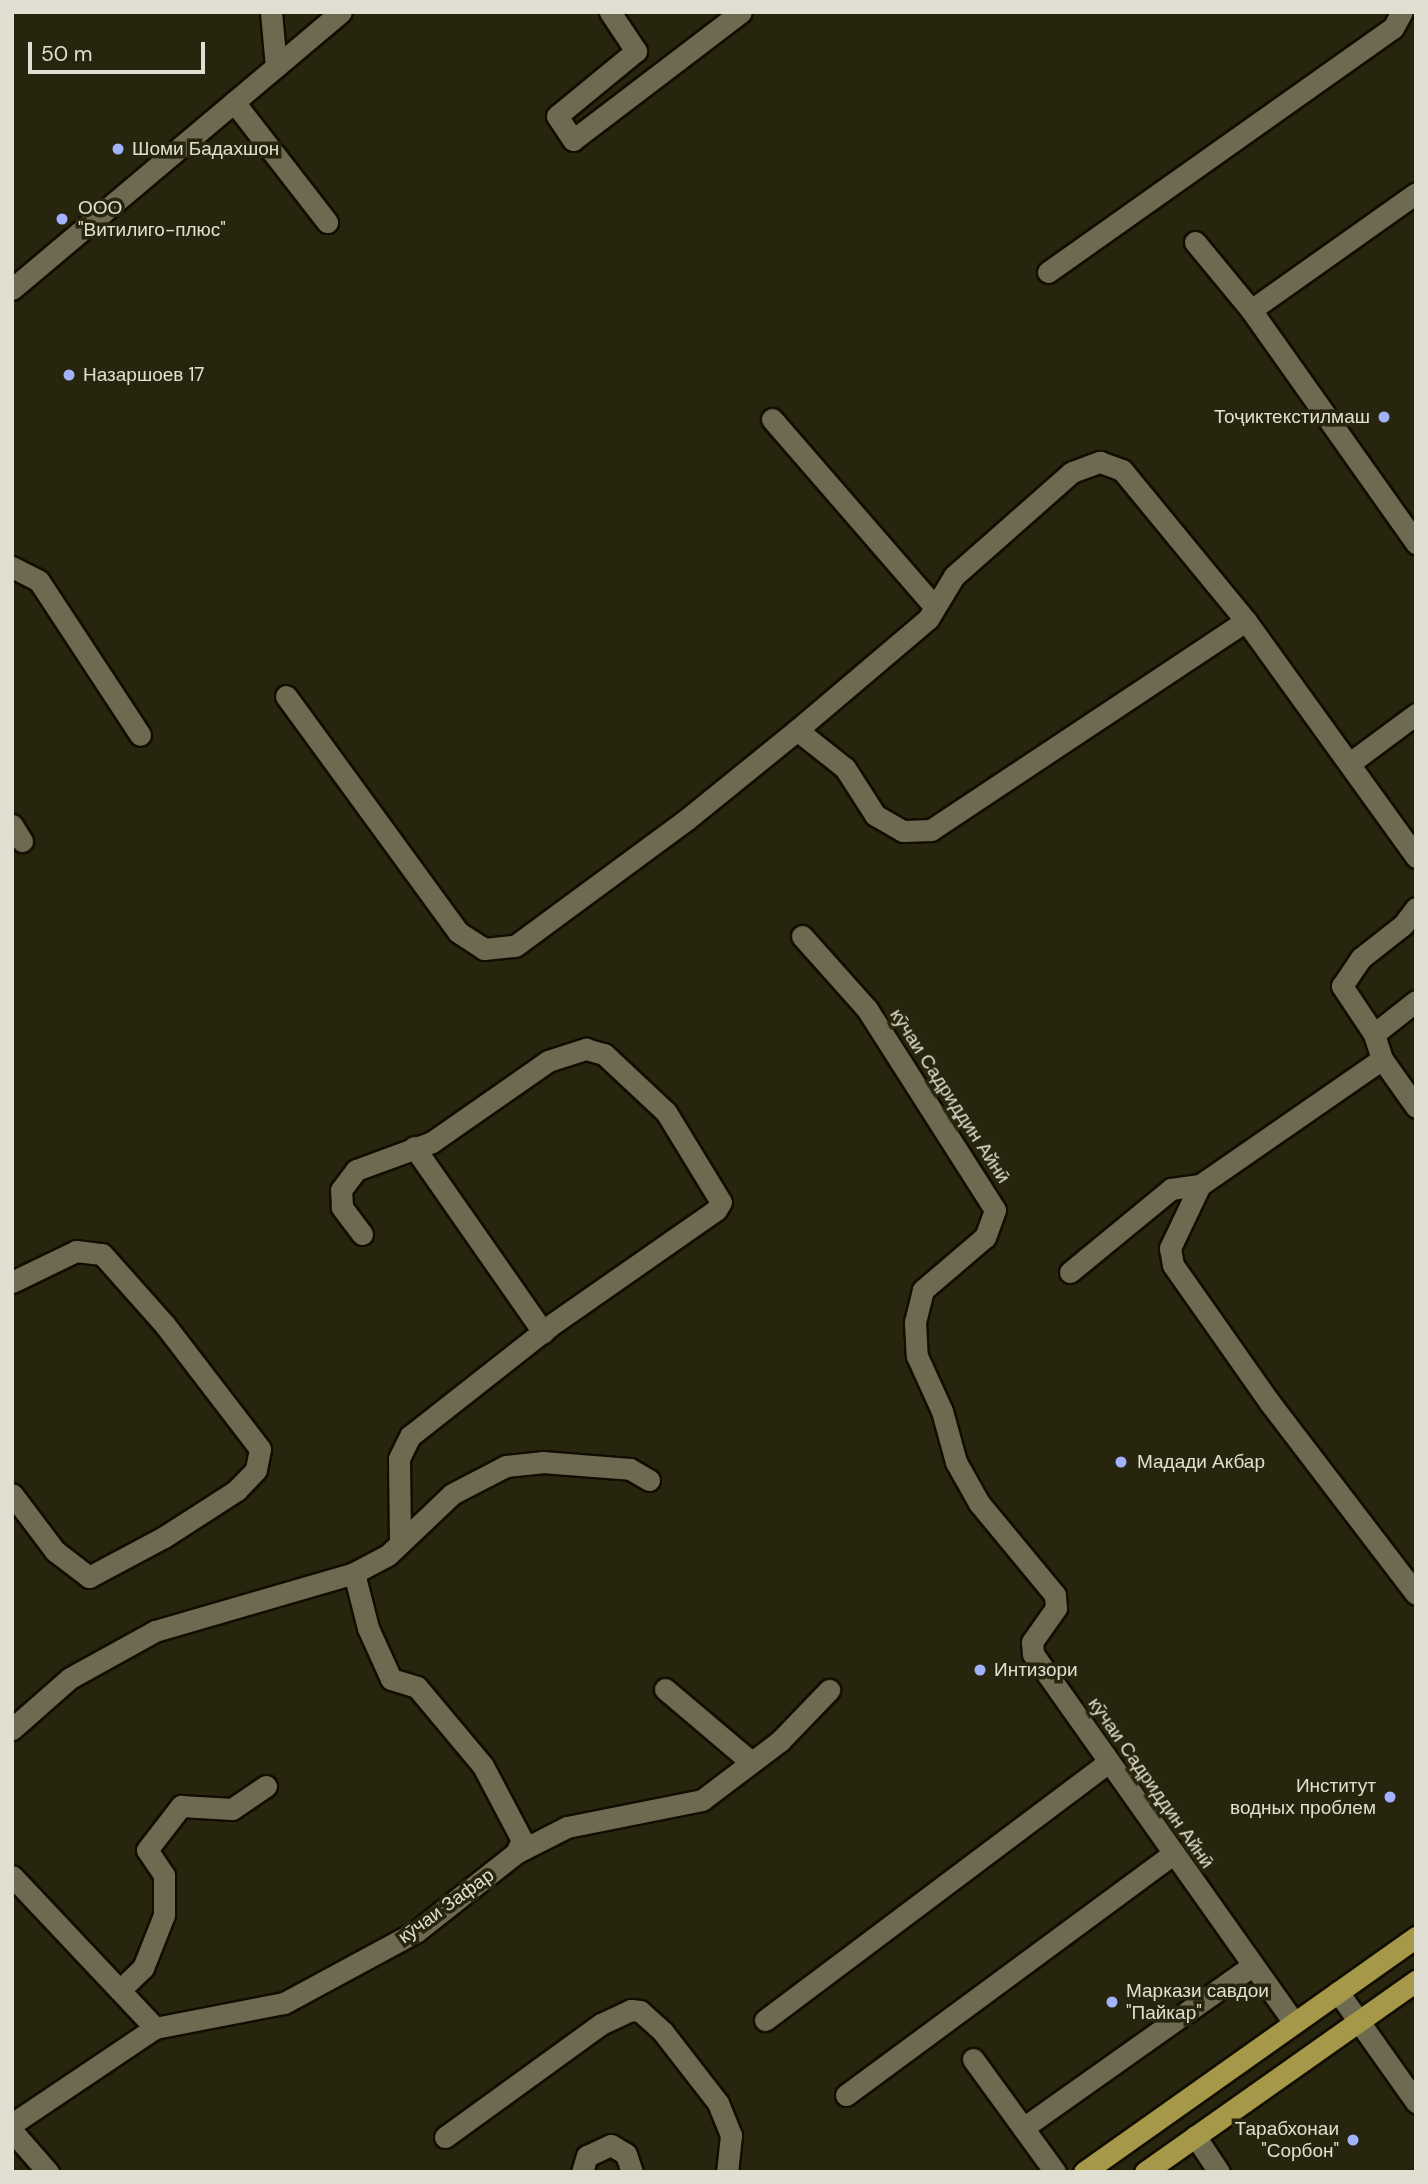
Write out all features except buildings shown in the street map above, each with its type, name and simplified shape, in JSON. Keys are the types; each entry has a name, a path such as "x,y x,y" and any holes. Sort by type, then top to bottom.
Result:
{"highway":[{"path":"1084,2172 1416,1937"},
{"path":"1145,2172 1416,1981"}],"street":[{"path":"271,12 276,67"},
{"path":"12,289 341,12"},
{"path":"610,12 636,51 556,116 573,140 740,12"},
{"path":"1048,272 1393,28 1402,12"},
{"path":"234,102 327,222"},
{"path":"1251,310 1416,193"},
{"path":"1195,242 1251,310 1416,543"},
{"path":"772,419 933,605"},
{"path":"286,696 458,932 484,949 515,946 686,820 797,730 928,620 933,605 954,576 1072,472 1100,463 1122,470 1246,621 1416,857"},
{"path":"12,567 39,581 140,735"},
{"path":"797,730 845,768 875,815 903,831 931,830 1246,621"},
{"path":"1350,763 1416,714"},
{"path":"1416,908 1404,925 1361,958 1342,986 1374,1034 1381,1059 1416,1107"},
{"name":"кӯчаи Садриддин Айнӣ","path":"802,936 867,1009 995,1210 985,1237 923,1290 915,1322 917,1356 942,1411 956,1462 973,1492 1055,1595 1056,1608 1032,1643 1033,1654 1294,2022"},
{"path":"1374,1034 1416,1001"},
{"path":"362,1234 342,1207 341,1190 356,1170 448,1131 548,1061 586,1049 604,1054 666,1112 685,1136 719,1194 716,1210 543,1332 410,1437 399,1460 400,1538"},
{"path":"1070,1272 1171,1189 1200,1185 1381,1059"},
{"path":"414,1147 543,1332"},
{"path":"1200,1185 1170,1248 1173,1265 1270,1403 1416,1594"},
{"path":"12,1282 76,1251 102,1254 165,1325 260,1449 256,1470 237,1490 164,1537 89,1577 69,1566 55,1551 12,1494"},
{"path":"12,1729 70,1678 155,1630 354,1573 388,1555 400,1538 452,1494 506,1466 541,1462 630,1469 649,1480"},
{"path":"354,1573 368,1628 391,1679 417,1687 483,1766 522,1840 516,1853"},
{"path":"665,1689 751,1762"},
{"name":"кӯчаи Зафар","path":"12,2124 155,2028 284,2003 417,1931 516,1853 567,1827 702,1800 780,1741 829,1690"},
{"path":"765,2020 1108,1762"},
{"path":"120,1990 143,1968 164,1915 164,1875 148,1850 181,1806 232,1809 267,1786"},
{"path":"846,2095 1173,1854"},
{"path":"12,1876 155,2028"},
{"path":"1023,2128 1252,1966"},
{"path":"1338,1992 1416,2102"},
{"path":"445,2137 601,2024 631,2010 640,2011 663,2032 718,2103 732,2135 727,2172"},
{"path":"973,2059 1055,2172"},
{"path":"12,2131 48,2172"},
{"path":"1195,2136 1219,2172"},
{"path":"582,2172 582,2163 592,2151 611,2145 626,2154 632,2172"}],"place":[{"name":"Шоми Бадахшон","path":"118,149"},
{"name":"ООО \"Витилиго-плюс\"","path":"62,219"},
{"name":"Назаршоев 17","path":"69,375"},
{"name":"Тоҷиктекстилмаш","path":"1384,417"},
{"name":"Мадади Акбар","path":"1121,1462"},
{"name":"Интизори","path":"980,1670"},
{"name":"Институт водных проблем","path":"1390,1797"},
{"name":"Маркази савдои \"Пайкар\"","path":"1112,2002"},
{"name":"Тарабхонаи \"Сорбон\"","path":"1353,2140"}]}
